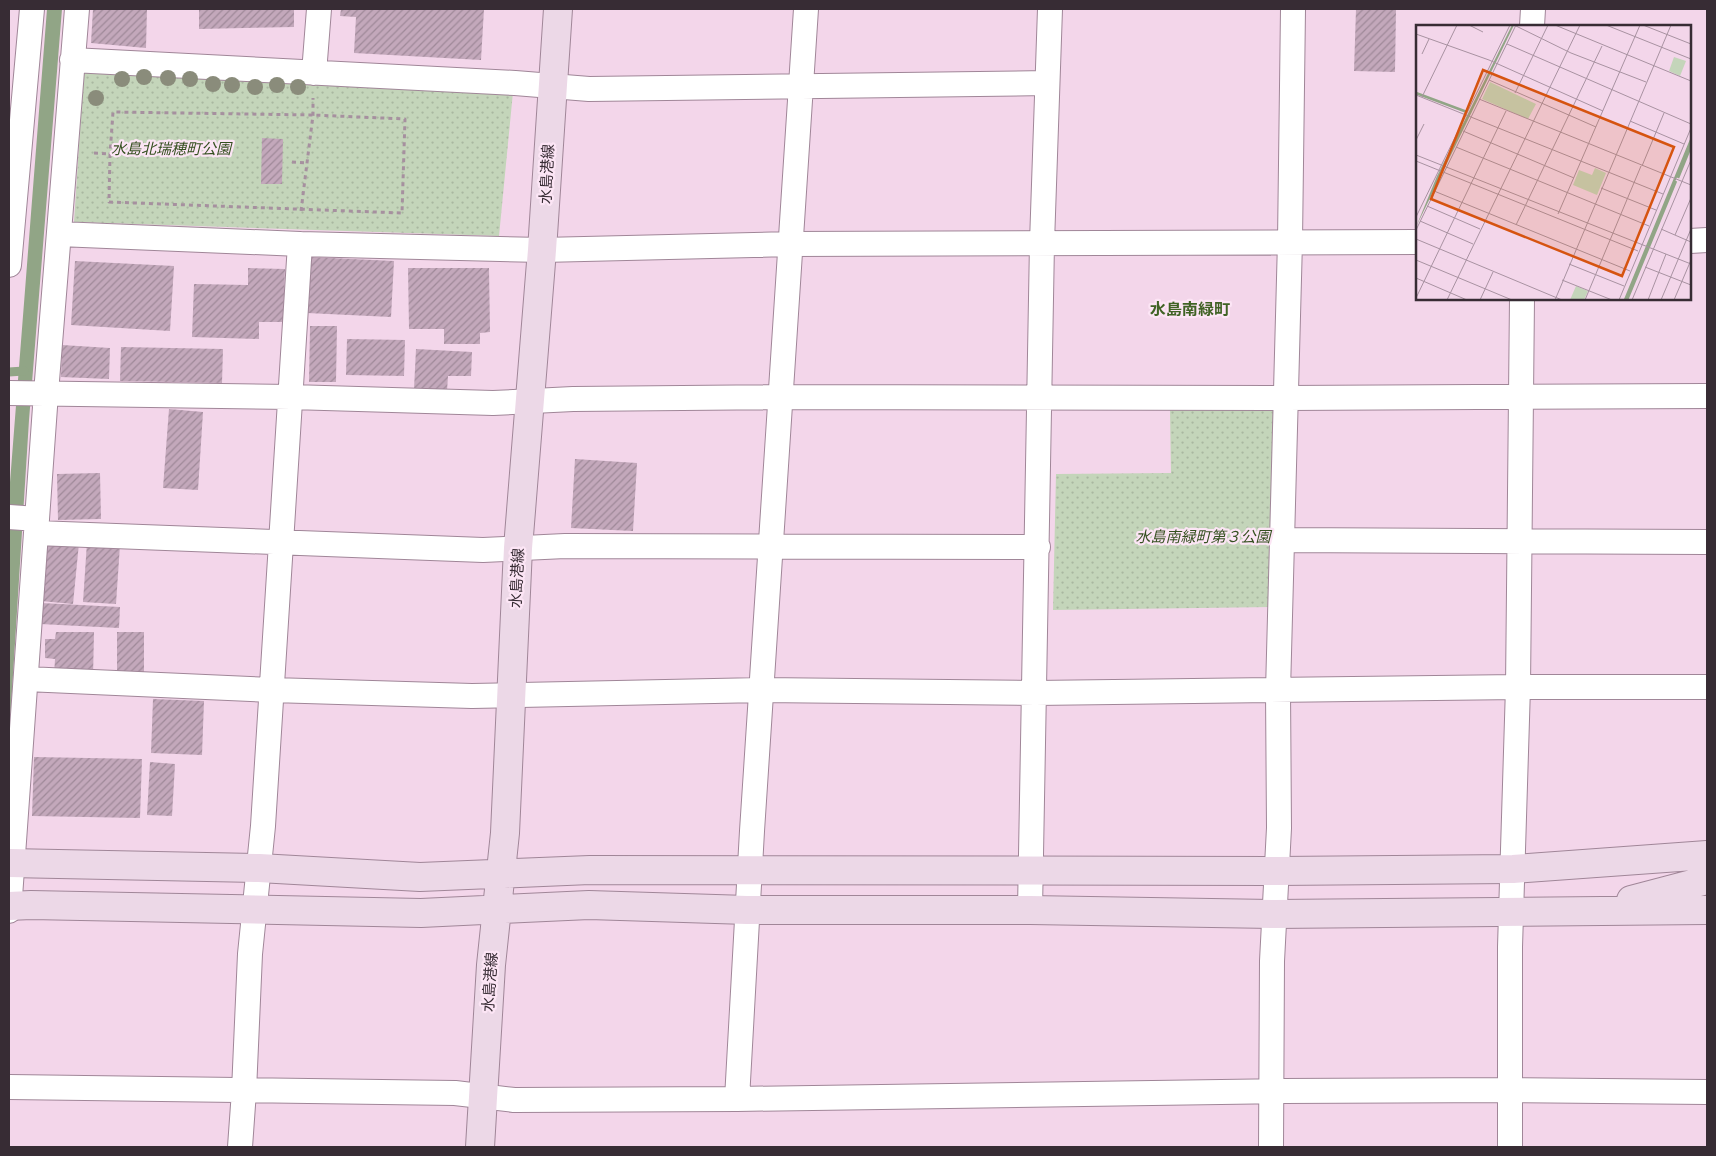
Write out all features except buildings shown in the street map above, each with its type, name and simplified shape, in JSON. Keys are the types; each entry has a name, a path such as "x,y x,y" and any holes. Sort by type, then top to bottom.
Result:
{"street":[{"path":"9,265 32,9"},
{"path":"9,911 11,863 26,679 27,522 25,393 59,234 76,9"},
{"path":"314,73 318,9"},
{"name":"水島港線","path":"480,1147 491,965 505,833 518,548 542,250 558,9"},
{"path":"737,1099 749,870 806,9"},
{"path":"1030,910 1042,243 1050,9"},
{"path":"1271,1147 1272,961 1279,828 1278,691 1294,9"},
{"path":"1532,25 1533,9"},
{"path":"72,60 589,89 1047,83"},
{"path":"59,234 300,244 542,250 790,244 1416,242"},
{"path":"1691,240 1707,240"},
{"path":"240,1147 250,954 259,868 272,690 300,244"},
{"path":"1510,1147 1510,947 1514,869 1518,687 1522,300"},
{"path":"25,393 291,397 493,403 573,399 780,397 1286,398 1707,396"},
{"path":"27,522 281,543 483,550 574,546 1038,547"},
{"path":"1282,540 1707,542"},
{"path":"26,679 272,690 472,696 762,690 1035,693 1518,687 1707,687"},
{"path":"11,863 259,868 420,877 590,870 1277,871 1514,869 1707,855"},
{"path":"1591,911 1707,880"},
{"path":"9,906 421,913 589,905 747,910 1030,910 1274,914 1707,910"},
{"path":"9,1087 455,1093 514,1100 1510,1090 1707,1092"}],"path":[{"path":"300,244 301,210 313,115 314,73"},
{"path":"113,112 313,115 405,119 402,213 109,202 110,154 113,112"},
{"path":"66,152 110,154"},
{"path":"292,162 307,163"}],"green space":[{"name":"水島北瑞穂町公園","path":"84,68 513,92 499,236 74,222"},
{"name":"水島南緑町第３公園","path":"1170,409 1274,410 1273,607 1053,610 1056,474 1171,473"}],"shaded area":[{"path":"47,9 62,9 29,420 9,739 9,495"}],"waterway":[{"path":"9,372 24,371"}],"district":[{"name":"水島南緑町","path":"1190,309"}]}
